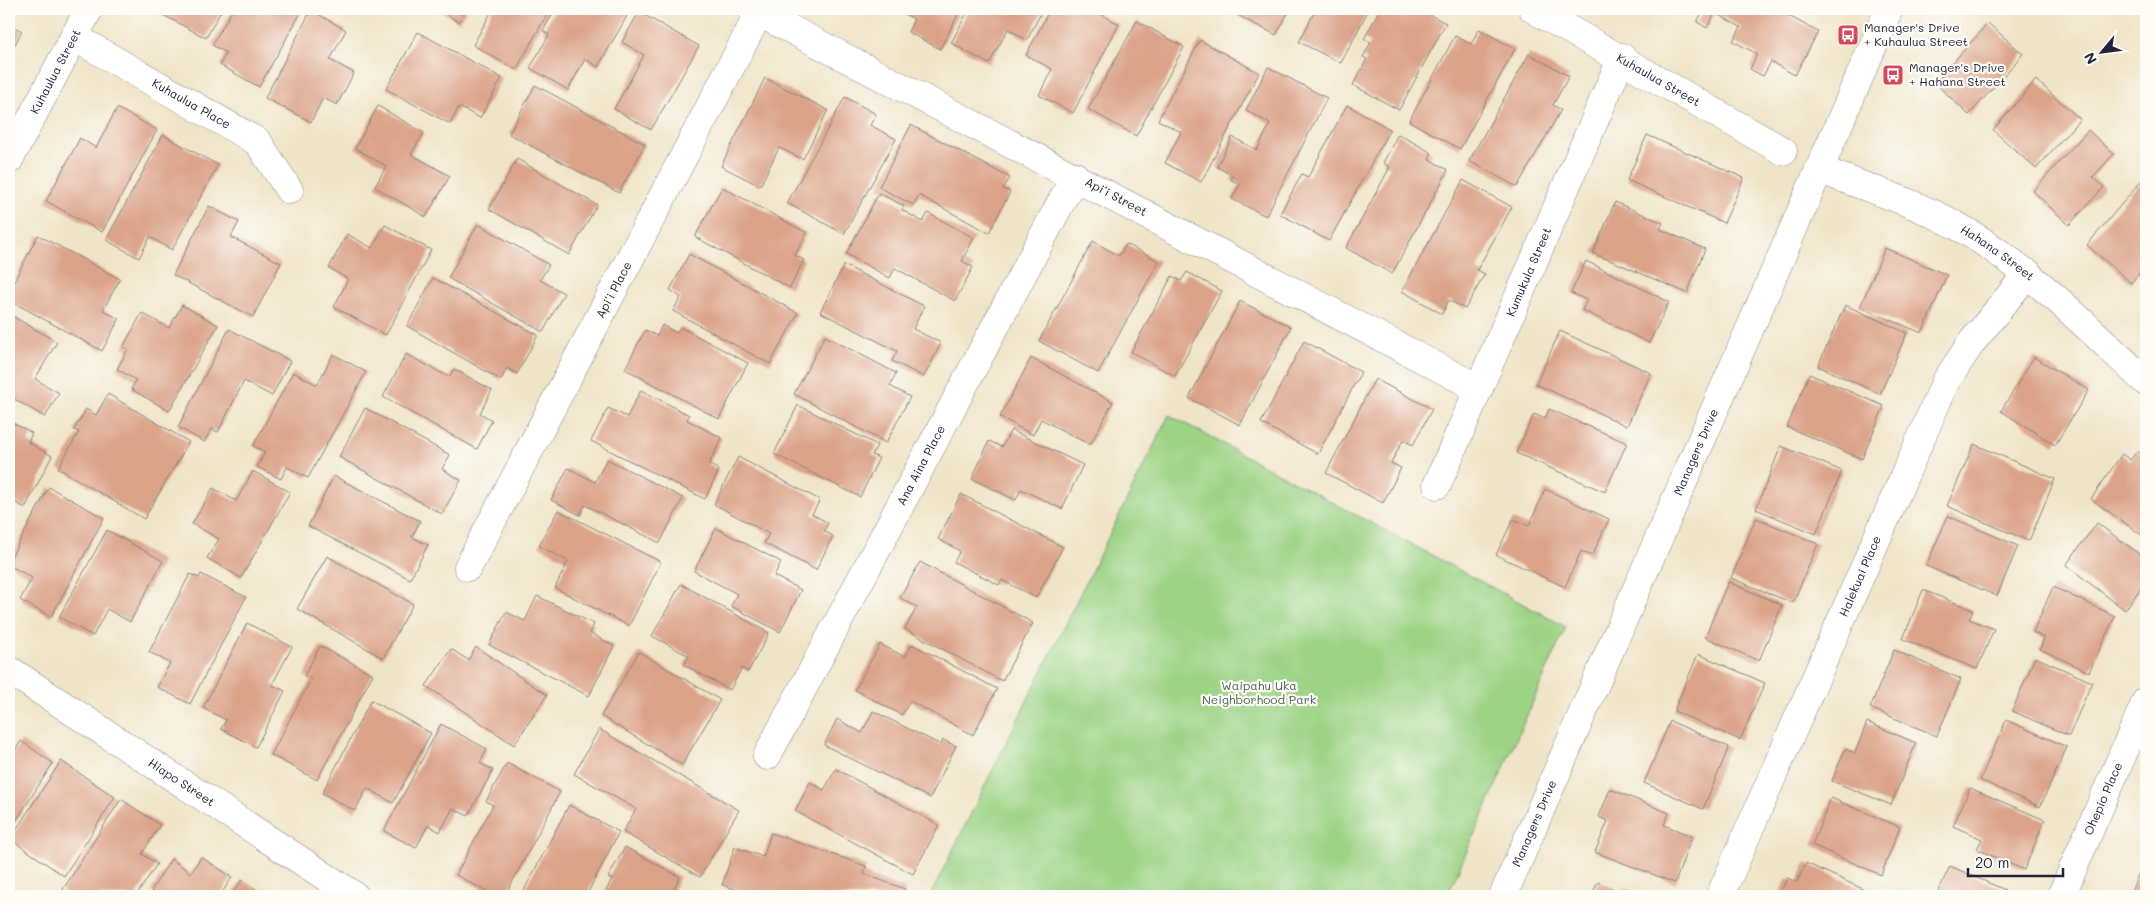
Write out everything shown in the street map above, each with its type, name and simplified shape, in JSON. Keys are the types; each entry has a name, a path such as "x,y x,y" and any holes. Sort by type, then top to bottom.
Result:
{"street":[{"name":"Kuhaulua Street","path":"9,160 89,9"},
{"name":"Kuhaulua Street","path":"1533,9 1622,57 1783,152"},
{"name":"Managers Drive","path":"1503,896 1889,9"},
{"name":"Apiʻi Street","path":"756,11 1478,388"},
{"name":"Apiʻi Place","path":"468,567 756,11"},
{"name":"Kuhaulua Place","path":"74,38 258,142 289,190"},
{"name":"Kumukula Street","path":"1437,485 1622,57"},
{"name":"Hahana Street","path":"1819,170 1940,217 1969,233 2028,273 2146,382"},
{"name":"Ana Aina Place","path":"767,756 1075,176"},
{"name":"Halekuai Place","path":"1720,896 1946,381 1972,342 2028,273"},
{"name":"Hiapo Street","path":"9,670 355,896"},
{"name":"Ohepio Place","path":"2061,896 2146,701"}],"green space":[{"name":"Waipahu Uka Neighborhood Park","path":"1169,415 1566,627 1447,896 930,896"}],"building":[{"path":"9,9 16,9 9,22"},
{"path":"152,9 222,9 206,38"},
{"path":"233,9 303,9 259,87 220,65 226,53 212,45"},
{"path":"437,9 467,9 459,22"},
{"path":"493,9 550,9 516,70 473,45"},
{"path":"555,9 631,9 598,67 585,59 568,90 530,68 549,35 543,31"},
{"path":"867,9 880,9 877,14"},
{"path":"895,9 961,9 940,49 908,32 914,19"},
{"path":"969,9 1043,9 1027,40 1008,29 989,64 951,43"},
{"path":"1050,9 1091,9 1119,24 1073,113 1039,95 1052,69 1026,55"},
{"path":"1235,9 1290,9 1276,35 1233,13"},
{"path":"1316,9 1369,9 1341,63 1299,42"},
{"path":"1380,9 1433,9 1430,15 1446,23 1399,110 1353,85 1367,59 1363,57 1371,42 1364,39"},
{"path":"1704,9 1776,9 1818,32 1795,75 1771,62 1763,76 1750,69 1757,54 1733,41 1741,27 1715,13 1707,28 1697,22"},
{"path":"311,10 346,30 330,60 354,73 337,105 323,98 311,122 265,98"},
{"path":"639,12 699,46 651,130 614,109 644,55 622,42"},
{"path":"1137,21 1184,47 1136,136 1088,109"},
{"path":"1988,23 2023,54 1969,115 1935,83"},
{"path":"9,24 22,31 9,56"},
{"path":"1479,29 1515,49 1460,149 1409,121 1455,36 1471,44"},
{"path":"418,32 502,78 480,118 459,107 450,124 386,89"},
{"path":"1200,40 1259,73 1201,182 1165,163 1181,132 1158,120"},
{"path":"1529,54 1569,76 1553,105 1561,110 1517,187 1469,161"},
{"path":"1268,67 1327,98 1266,216 1232,199 1240,184 1231,180 1233,176 1217,167 1232,137 1257,150 1270,124 1246,110"},
{"path":"765,78 828,110 803,159 779,148 760,186 721,166"},
{"path":"2036,80 2080,119 2036,169 1993,130"},
{"path":"535,85 645,144 619,193 509,134"},
{"path":"845,97 876,114 870,125 896,139 844,234 787,203"},
{"path":"1347,105 1390,129 1329,241 1280,214 1302,174 1308,177"},
{"path":"378,106 424,133 411,154 450,176 426,217 375,187 386,166 355,148"},
{"path":"117,108 157,130 102,232 46,201 80,138 96,148"},
{"path":"911,125 1010,178 1003,189 1010,192 989,233 919,195 913,205 879,187"},
{"path":"2088,130 2114,154 2093,177 2104,187 2069,225 2033,191"},
{"path":"1398,134 1432,153 1429,159 1448,170 1392,274 1346,248 1390,167 1383,163"},
{"path":"163,135 218,165 172,250 150,237 139,258 106,240"},
{"path":"1647,135 1744,178 1724,223 1627,180"},
{"path":"517,159 597,205 569,255 489,209"},
{"path":"2143,179 2146,182 2146,265 2131,283 2087,245"},
{"path":"1463,180 1512,207 1477,270 1485,274 1465,309 1449,300 1442,314 1402,291"},
{"path":"722,187 807,233 795,255 804,260 790,288 695,237"},
{"path":"879,193 904,206 902,210 923,222 928,213 974,238 962,261 973,267 955,301 895,268 890,278 846,254"},
{"path":"1615,202 1663,223 1660,229 1705,249 1687,293 1593,253"},
{"path":"209,206 239,222 231,237 281,263 253,317 173,275"},
{"path":"478,224 549,265 540,280 564,293 543,332 448,278"},
{"path":"385,225 431,250 386,335 334,307 348,279 329,268 347,234 372,248"},
{"path":"38,235 120,279 103,310 119,319 102,351 9,300 9,291"},
{"path":"1093,241 1119,256 1126,244 1159,261 1098,373 1039,341"},
{"path":"1885,248 1947,275 1922,333 1860,307"},
{"path":"689,254 798,313 770,364 673,311 681,297 670,290"},
{"path":"1586,261 1669,302 1649,343 1582,310 1587,300 1571,293"},
{"path":"844,265 924,306 913,329 941,343 924,377 892,361 897,351 820,312"},
{"path":"1187,272 1222,291 1175,376 1131,352 1172,276 1181,281"},
{"path":"433,278 538,335 517,374 507,368 501,380 407,326"},
{"path":"1240,301 1291,327 1240,425 1189,398"},
{"path":"182,305 218,325 169,411 131,389 136,380 117,369 128,349 123,347 142,313 169,328"},
{"path":"1845,305 1907,333 1880,394 1818,366"},
{"path":"9,314 57,342 35,379 59,393 45,417 9,396"},
{"path":"662,325 677,333 680,327 748,363 719,419 625,369 645,330 657,336"},
{"path":"229,329 290,361 272,396 244,381 218,432 212,429 204,442 178,427"},
{"path":"1560,331 1651,373 1627,426 1536,384"},
{"path":"825,336 896,373 890,386 910,397 886,443 794,394"},
{"path":"1304,341 1361,372 1318,454 1261,423"},
{"path":"333,354 366,372 308,478 287,467 281,479 257,467 265,452 253,446 293,372 317,385"},
{"path":"406,354 449,377 454,369 492,390 480,413 492,420 477,449 383,397"},
{"path":"2034,357 2089,390 2055,445 2001,411"},
{"path":"1031,358 1113,402 1090,445 1041,419 1033,435 1000,417"},
{"path":"1809,374 1884,406 1862,459 1787,427"},
{"path":"1375,379 1432,409 1413,445 1403,440 1391,463 1401,468 1383,503 1326,473"},
{"path":"641,390 689,415 687,420 722,438 709,464 719,470 705,499 591,441 608,408 627,417"},
{"path":"108,394 189,442 144,519 58,468 79,432 74,430 86,409 96,415"},
{"path":"798,405 877,445 872,455 879,458 860,497 774,454"},
{"path":"365,408 450,455 442,469 461,480 442,514 339,457"},
{"path":"1549,409 1627,443 1605,492 1516,453 1534,414 1545,419"},
{"path":"9,421 32,433 28,442 52,456 25,508 9,499"},
{"path":"1011,430 1083,465 1062,509 1021,489 1016,500 972,479 989,441 1002,447"},
{"path":"1974,444 2055,479 2029,541 1947,506"},
{"path":"1781,446 1842,471 1816,534 1756,509"},
{"path":"2137,451 2146,457 2146,538 2091,499 2122,454 2130,460"},
{"path":"738,457 820,500 812,514 828,523 824,531 833,536 816,570 764,543 769,534 714,504"},
{"path":"607,459 683,498 660,543 585,505 580,515 551,500 568,468 595,482"},
{"path":"253,471 290,492 241,578 207,558 219,539 192,524 213,488 236,501"},
{"path":"334,476 420,521 412,537 428,545 410,579 308,526"},
{"path":"49,487 104,518 51,617 20,600 32,578 9,565 9,561"},
{"path":"1545,489 1609,519 1592,556 1581,551 1565,587 1496,555 1513,519 1529,526"},
{"path":"961,494 1063,547 1036,598 1002,580 999,585 954,562 960,551 938,539"},
{"path":"558,510 661,562 629,626 555,588 568,561 539,546"},
{"path":"1948,516 2018,546 1997,596 1926,566"},
{"path":"1756,518 1818,544 1793,603 1731,578"},
{"path":"2097,523 2146,559 2146,581 2125,610 2066,565"},
{"path":"716,528 781,562 774,576 801,590 780,632 731,606 737,594 694,571"},
{"path":"107,530 163,561 130,622 107,609 93,636 59,617"},
{"path":"327,556 413,604 383,658 297,609"},
{"path":"920,562 1033,623 1002,681 905,629 917,607 900,598"},
{"path":"190,574 199,578 201,574 246,597 190,704 157,687 170,663 149,652"},
{"path":"1728,582 1782,605 1759,661 1705,637"},
{"path":"681,584 769,633 748,672 742,668 730,690 684,665 689,656 652,636"},
{"path":"2053,587 2115,616 2089,672 2040,649 2044,638 2033,632"},
{"path":"1923,590 1973,610 1969,619 1994,629 1977,669 1903,639"},
{"path":"537,596 594,624 590,633 614,646 589,696 489,645 506,612 525,621"},
{"path":"247,623 292,647 272,685 285,691 256,747 221,729 226,720 203,708"},
{"path":"880,644 905,657 912,644 997,689 973,735 910,701 902,715 855,690"},
{"path":"320,646 373,674 317,780 271,755 311,679 304,676"},
{"path":"476,647 547,695 514,745 426,686 451,649 468,660"},
{"path":"1894,650 1961,679 1937,736 1870,708"},
{"path":"639,652 720,700 682,765 601,716"},
{"path":"1698,654 1765,683 1740,740 1674,711"},
{"path":"2035,657 2092,682 2069,736 2012,711"},
{"path":"371,700 431,733 393,803 367,788 355,811 322,793"},
{"path":"873,711 941,745 943,740 956,746 930,798 824,745 837,719 862,733"},
{"path":"2006,720 2067,747 2040,807 1980,780"},
{"path":"1670,721 1729,747 1703,809 1644,783"},
{"path":"1867,722 1916,743 1891,805 1832,781 1845,749 1855,753"},
{"path":"441,724 487,749 480,763 493,770 468,816 453,808 440,832 428,825 416,848 384,831"},
{"path":"599,729 739,810 700,877 623,832 636,809 574,774"},
{"path":"21,741 53,763 9,832 9,760"},
{"path":"61,761 115,797 64,876 10,839"},
{"path":"507,763 560,792 505,896 495,896 456,875 493,805 486,801"},
{"path":"836,769 939,825 913,874 795,811 810,782 824,790"},
{"path":"1970,788 2045,820 2024,870 1977,849 1982,839 1953,826"},
{"path":"1610,789 1669,813 1664,825 1692,836 1675,883 1595,852 1608,821 1599,817"},
{"path":"1831,798 1900,827 1881,875 1812,845"},
{"path":"121,799 160,825 142,854 157,864 136,896 70,896 62,891"},
{"path":"569,805 619,832 586,896 521,896"},
{"path":"771,833 866,866 864,874 905,889 903,896 755,896 722,885 735,847 763,857"},
{"path":"625,847 680,877 670,896 603,896 612,879 608,878"},
{"path":"201,857 232,877 220,896 153,896 155,894 151,891 171,859 191,873"},
{"path":"2146,857 2146,896 2129,896"},
{"path":"1806,863 1863,889 1860,896 1779,896 1787,878 1797,882"},
{"path":"1950,866 2005,890 2002,896 1936,896"},
{"path":"242,880 267,896 231,896"},
{"path":"1598,882 1622,893 1624,888 1642,896 1591,896"}],"place":[{"name":"Manager's Drive + Kuhaulua Street","path":"1848,35"},
{"name":"Manager's Drive + Hahana Street","path":"1893,75"}]}
